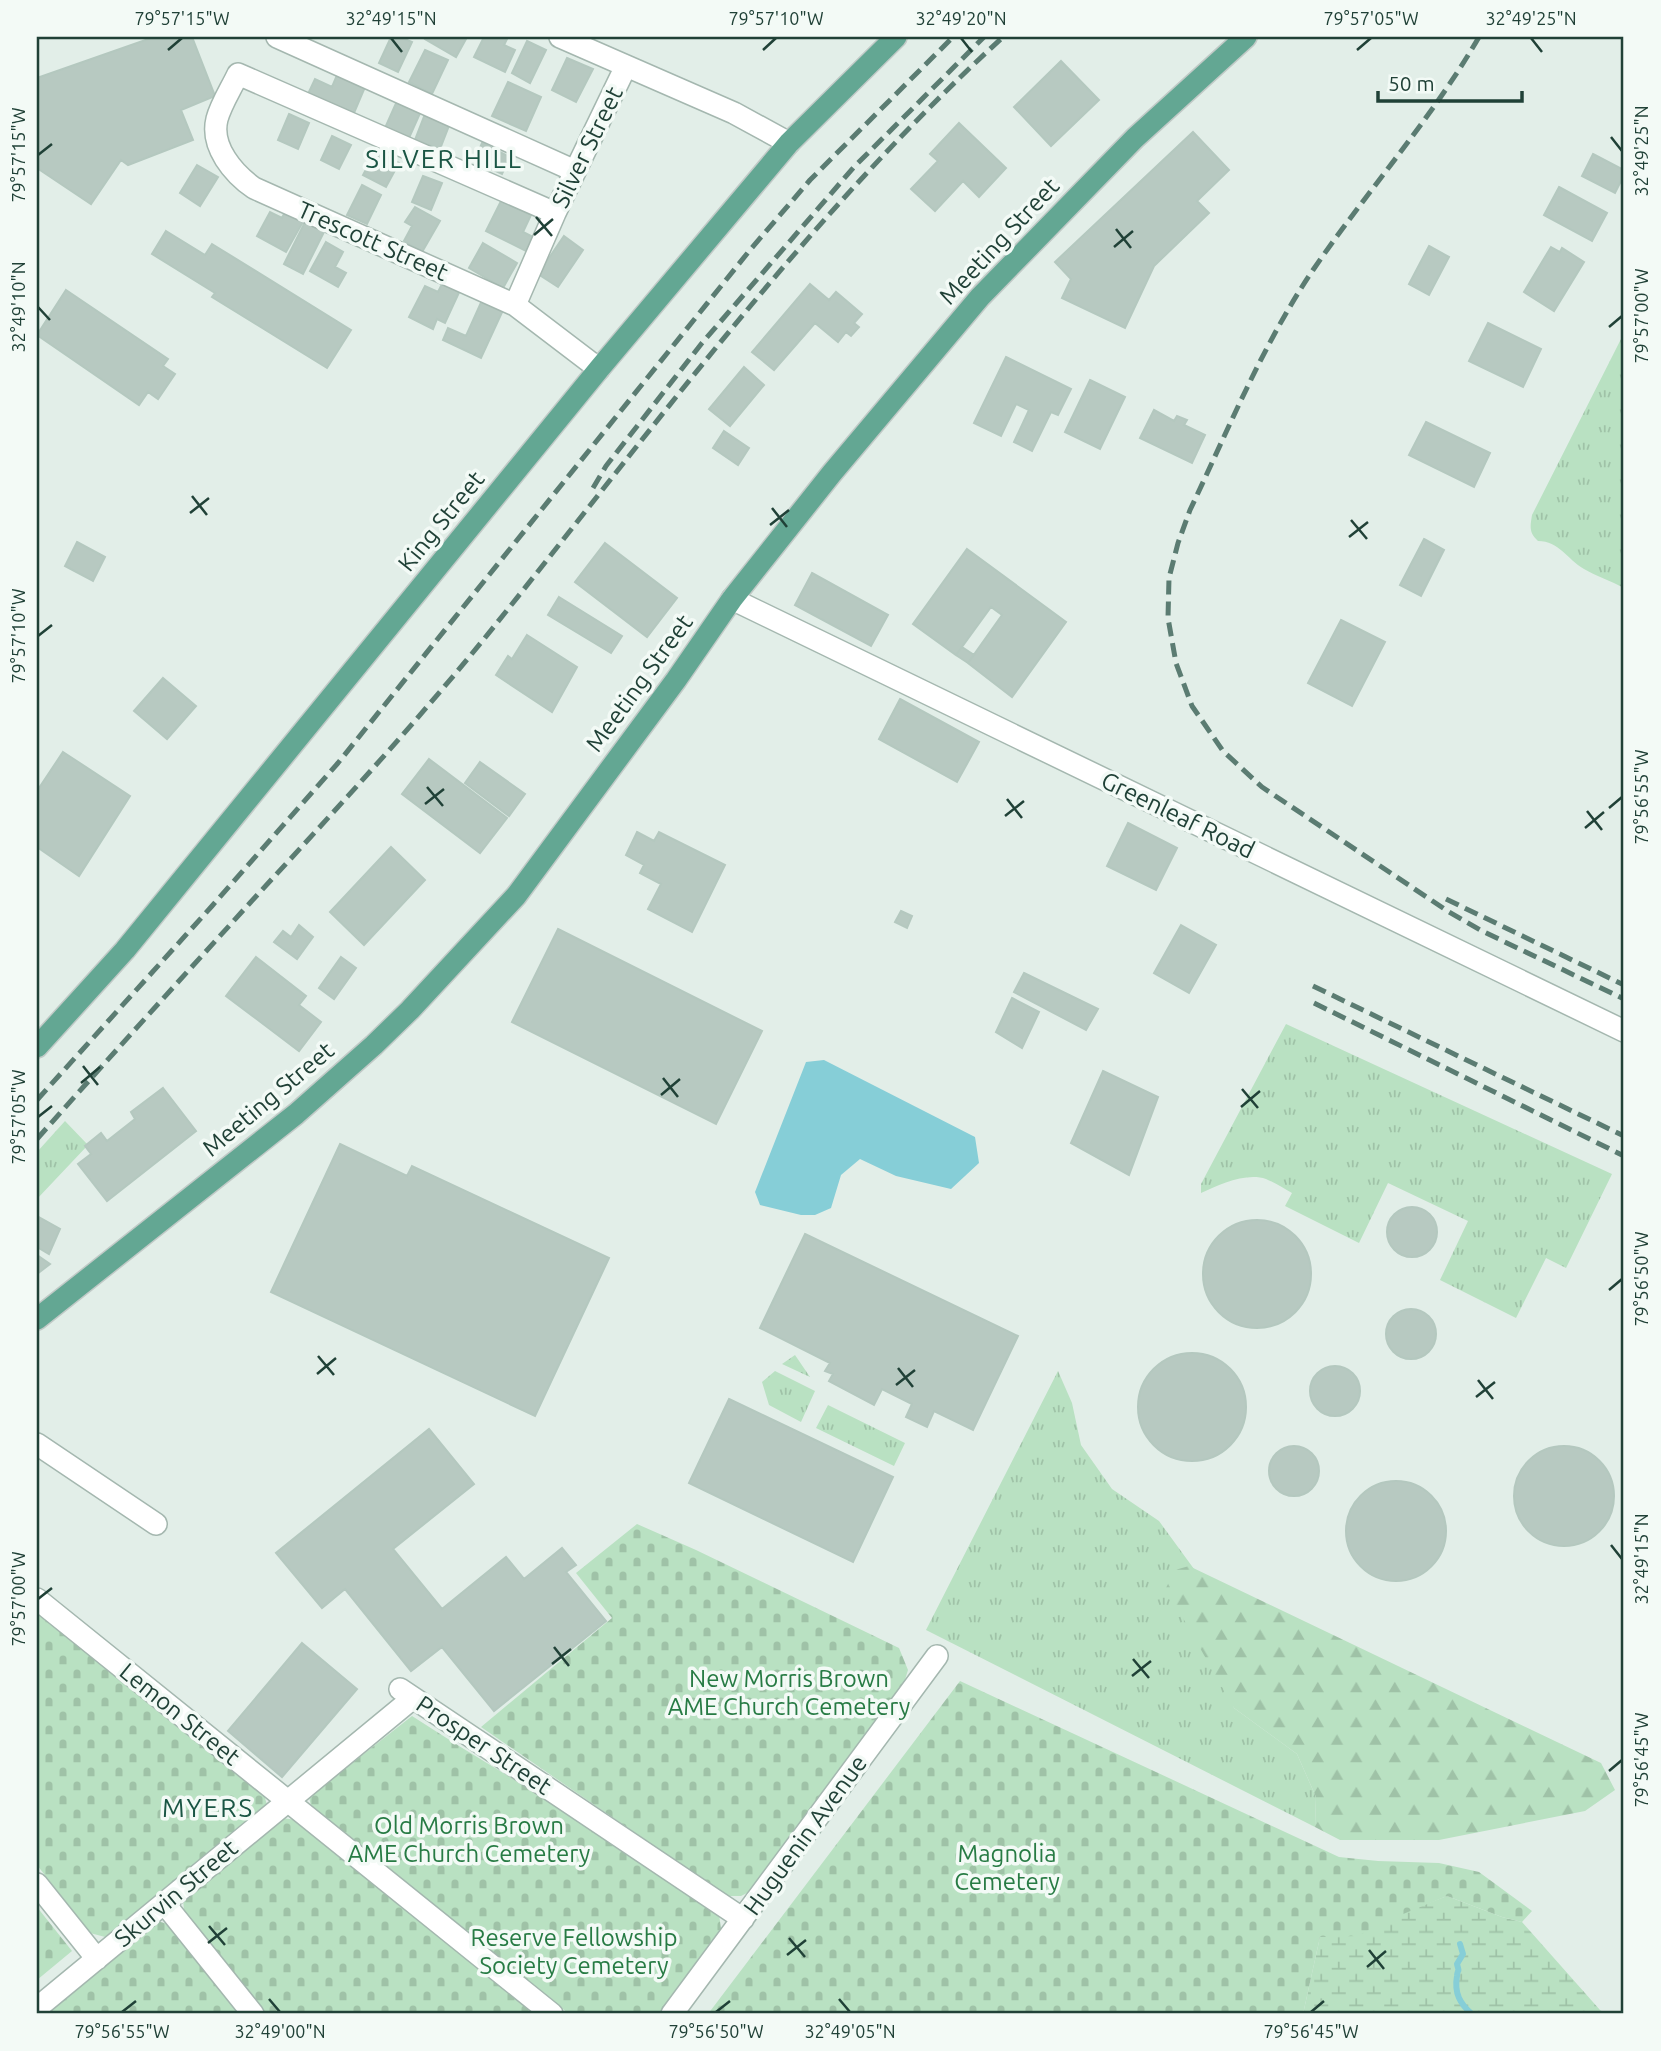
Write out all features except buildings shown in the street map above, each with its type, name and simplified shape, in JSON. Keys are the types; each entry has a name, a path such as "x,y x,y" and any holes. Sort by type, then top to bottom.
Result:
{"main road":[{"name":"King Street","path":"37,1047 125,950 599,369 789,144 895,37"},
{"name":"Meeting Street","path":"37,1319 296,1114 410,1010 516,896 676,680 732,599 832,473 988,288 1135,138 1246,37"}],"street":[{"path":"277,37 575,171"},
{"path":"560,37 734,113 789,144"},
{"name":"Silver Street","path":"515,304 555,213 626,66"},
{"name":"Trescott Street","path":"555,213 238,75 217,120 216,134 224,157 241,179 254,188 515,304 599,369"},
{"name":"Greenleaf Road","path":"732,599 1624,1031"},
{"path":"37,1444 156,1524"},
{"name":"Lemon Street","path":"37,1599 552,2014"},
{"name":"Huguenin Avenue","path":"672,2014 937,1656"},
{"name":"Skurvin Street","path":"37,2008 288,1801 406,1693"},
{"name":"Prosper Street","path":"406,1693 743,1919"},
{"path":"37,1884 97,1959"},
{"path":"164,1902 253,2014"}],"green space":[{"path":"1621,339 1624,339 1624,588 1584,569 1552,544 1538,541 1531,526 1532,515"},
{"path":"1286,1024 1612,1174 1566,1268 1546,1258 1516,1318 1440,1280 1468,1221 1388,1183 1359,1243 1285,1206 1292,1193 1266,1179 1241,1178 1201,1193 1201,1184"},
{"path":"65,1121 88,1145 37,1199 37,1152"},
{"path":"795,1355 810,1377 782,1364"},
{"path":"775,1371 815,1391 801,1422 769,1405 762,1382"},
{"path":"1058,1371 1072,1403 1081,1445 1112,1489 1159,1521 1194,1569 1234,1708 1297,1754 1316,1797 1315,1827 926,1630"},
{"path":"828,1405 905,1443 894,1466 816,1428"},
{"name":"New Morris Brown AME Church Cemetery","path":"637,1524 899,1648 908,1670 903,1686 751,1891 741,1896 727,1896 481,1727 612,1618 576,1573"},
{"path":"1189,1566 1601,1763 1615,1790 1585,1811 1439,1840 1340,1840 1315,1827 1316,1797 1297,1754 1234,1708 1166,1588 1175,1570"},
{"path":"37,1613 263,1791 267,1805 109,1938 90,1933 37,1865"},
{"name":"Magnolia Cemetery","path":"960,1681 1339,1857 1439,1863 1479,1872 1532,1911 1522,1922 1447,1896 1357,1936 1320,1937 1303,2014 708,2014"},
{"path":"412,1716 591,1826 719,1914 721,1929 659,2014 569,2014 311,1806 309,1797"},
{"path":"281,1818 298,1820 540,2014 266,2014 184,1911 183,1899"},
{"path":"1447,1896 1522,1922 1606,2014 1303,2014 1320,1937 1402,1913"},
{"path":"37,1907 72,1951 37,1980"},
{"path":"157,1921 168,1924 241,2014 43,2014"}],"water":[{"path":"824,1060 975,1137 979,1163 951,1189 896,1176 860,1159 841,1175 831,1208 815,1215 801,1215 760,1205 755,1192 806,1062"}],"waterway":[{"path":"1460,1944 1463,1954 1457,1964 1457,1993 1472,2014"}],"railway":[{"path":"37,1100 338,763 750,250 810,180 953,37"},
{"path":"593,488 606,466 702,343 854,167 984,37"},
{"path":"37,1139 427,707 669,405 796,252 931,106 1003,37"},
{"path":"1479,37 1420,126 1313,270 1278,327 1190,510 1169,578 1168,618 1176,663 1192,706 1223,751 1262,787 1449,912 1482,931 1624,999"},
{"path":"1446,899 1624,985"},
{"path":"1313,986 1624,1136"},
{"path":"1314,1003 1624,1156"}],"district":[{"name":"SILVER HILL","path":"444,158"},
{"name":"MYERS","path":"208,1807"}],"park label":[{"name":"Old Morris Brown AME Church Cemetery","path":"469,1839"},
{"name":"Reserve Fellowship Society Cemetery","path":"574,1951"}]}
